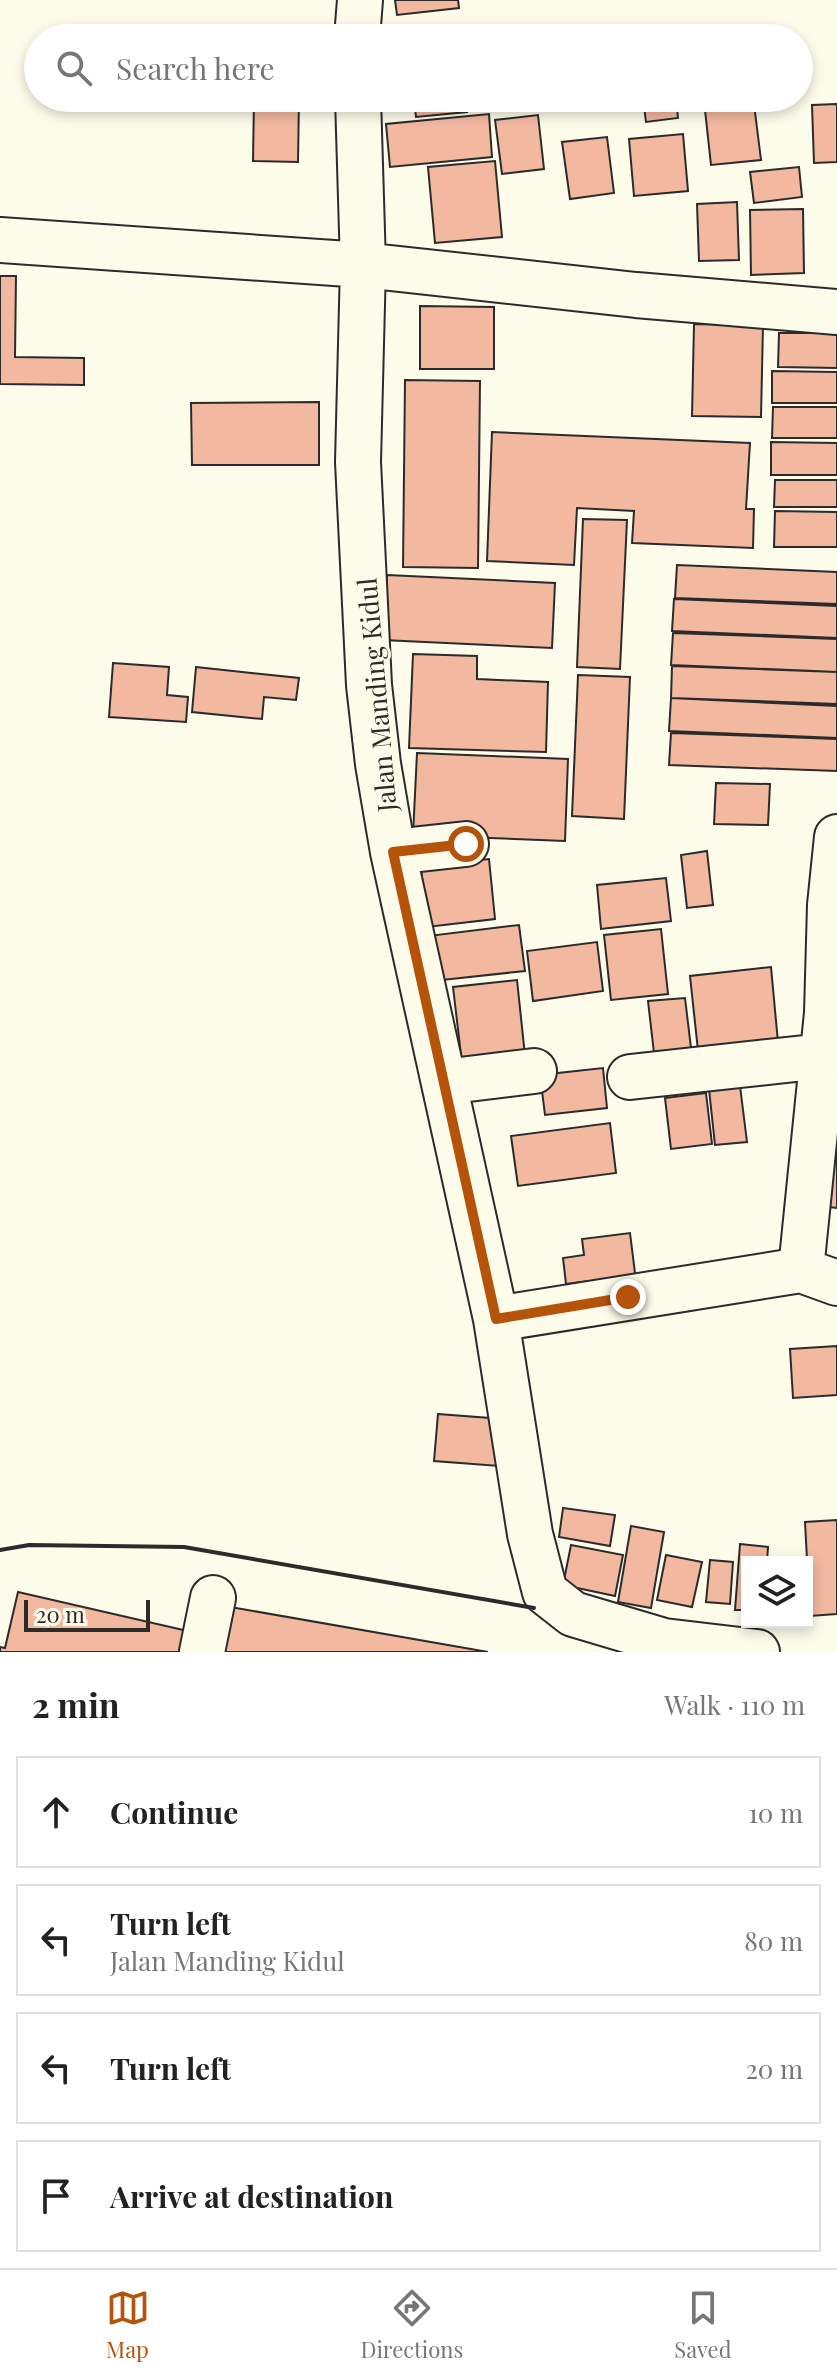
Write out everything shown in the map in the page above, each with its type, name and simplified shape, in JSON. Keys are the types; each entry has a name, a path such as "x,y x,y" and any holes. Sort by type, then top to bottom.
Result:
{"street":[{"path":"358,24 360,0"},
{"name":"Jalan Manding Kidul","path":"358,112 363,265 358,462 369,685 393,852 496,1319 530,1534 545,1592 606,1638 757,1652"},
{"path":"0,240 363,265 636,295 837,312"},
{"path":"496,1319 819,1276 823,1056 832,996 830,905 837,837"},
{"path":"393,852 466,844"},
{"path":"630,1077 823,1056"},
{"path":"444,1082 534,1071"},
{"path":"202,1652 213,1598"}],"building":[{"path":"395,0 458,0 459,8 397,15"},
{"path":"837,104 837,162 814,163 813,105"},
{"path":"254,112 299,112 298,162 253,161"},
{"path":"415,112 467,112 416,117"},
{"path":"645,112 677,112 678,118 646,122"},
{"path":"705,112 755,112 761,160 711,165"},
{"path":"489,114 492,157 390,167 386,124"},
{"path":"538,115 544,169 502,174 495,120"},
{"path":"683,134 688,191 634,196 629,139"},
{"path":"607,137 614,193 570,199 562,142"},
{"path":"495,161 502,237 435,243 428,167"},
{"path":"799,167 802,197 754,203 750,172"},
{"path":"737,202 739,260 699,261 697,204"},
{"path":"803,209 804,273 751,275 750,210"},
{"path":"0,276 16,276 15,357 84,358 84,385 0,384"},
{"path":"420,306 494,307 494,369 420,369"},
{"path":"694,324 763,325 761,417 692,416"},
{"path":"779,333 837,333 837,368 778,367"},
{"path":"772,371 837,372 837,403 772,403"},
{"path":"405,380 480,381 478,568 403,567"},
{"path":"319,402 319,465 192,465 191,403"},
{"path":"773,407 837,407 837,438 772,438"},
{"path":"492,432 750,443 746,509 754,509 753,548 632,543 634,511 577,508 574,565 487,561"},
{"path":"771,442 837,443 837,475 771,475"},
{"path":"775,480 837,480 837,507 774,507"},
{"path":"775,511 837,512 837,547 774,547"},
{"path":"583,519 627,520 620,669 577,667"},
{"path":"677,565 837,572 837,604 675,598"},
{"path":"387,575 555,583 552,648 383,640"},
{"path":"674,599 837,606 837,638 672,631"},
{"path":"673,633 837,639 837,672 671,665"},
{"path":"413,654 477,656 477,679 548,682 546,752 409,748"},
{"path":"113,663 169,667 167,695 188,697 186,722 109,717"},
{"path":"672,666 837,672 837,704 671,698"},
{"path":"196,667 299,678 296,700 264,697 262,719 192,712"},
{"path":"578,675 630,677 624,819 572,816"},
{"path":"671,698 837,706 837,738 669,731"},
{"path":"671,733 837,739 837,771 669,765"},
{"path":"417,753 568,759 565,841 413,835"},
{"path":"716,783 770,784 768,825 714,824"},
{"path":"707,851 713,905 687,908 681,855"},
{"path":"489,859 495,919 427,927 421,867"},
{"path":"666,878 671,921 601,929 597,885"},
{"path":"519,925 525,971 433,981 428,936"},
{"path":"661,929 668,994 611,1000 604,935"},
{"path":"597,942 603,991 533,1001 527,951"},
{"path":"771,967 779,1053 699,1060 690,976"},
{"path":"517,980 526,1065 463,1072 453,987"},
{"path":"685,998 691,1048 654,1053 648,1001"},
{"path":"603,1068 607,1108 545,1115 540,1075"},
{"path":"740,1086 747,1142 715,1145 709,1089"},
{"path":"706,1093 712,1144 671,1149 665,1098"},
{"path":"610,1123 616,1173 518,1186 511,1136"},
{"path":"826,1140 837,1141 837,1208 821,1206"},
{"path":"630,1233 637,1289 590,1294 588,1281 566,1284 563,1258 584,1255 582,1239"},
{"path":"837,1346 837,1395 793,1398 790,1349"},
{"path":"438,1414 503,1419 499,1466 434,1461"},
{"path":"563,1508 615,1515 610,1546 559,1537"},
{"path":"837,1520 837,1614 813,1616 813,1556 807,1556 805,1522"},
{"path":"631,1526 664,1532 651,1608 618,1602"},
{"path":"740,1544 768,1547 767,1556 741,1556 741,1610 735,1610"},
{"path":"571,1545 623,1555 615,1596 563,1585"},
{"path":"666,1555 702,1562 692,1607 657,1600"},
{"path":"710,1560 733,1562 730,1604 706,1602"},
{"path":"18,1592 192,1632 188,1652 0,1652 0,1647 5,1648"},
{"path":"219,1605 488,1652 210,1652"}],"wall":[{"path":"0,1550 29,1545 184,1547 534,1608"}],"route":[{"path":"466,844 393,852 496,1319 628,1297"}]}
